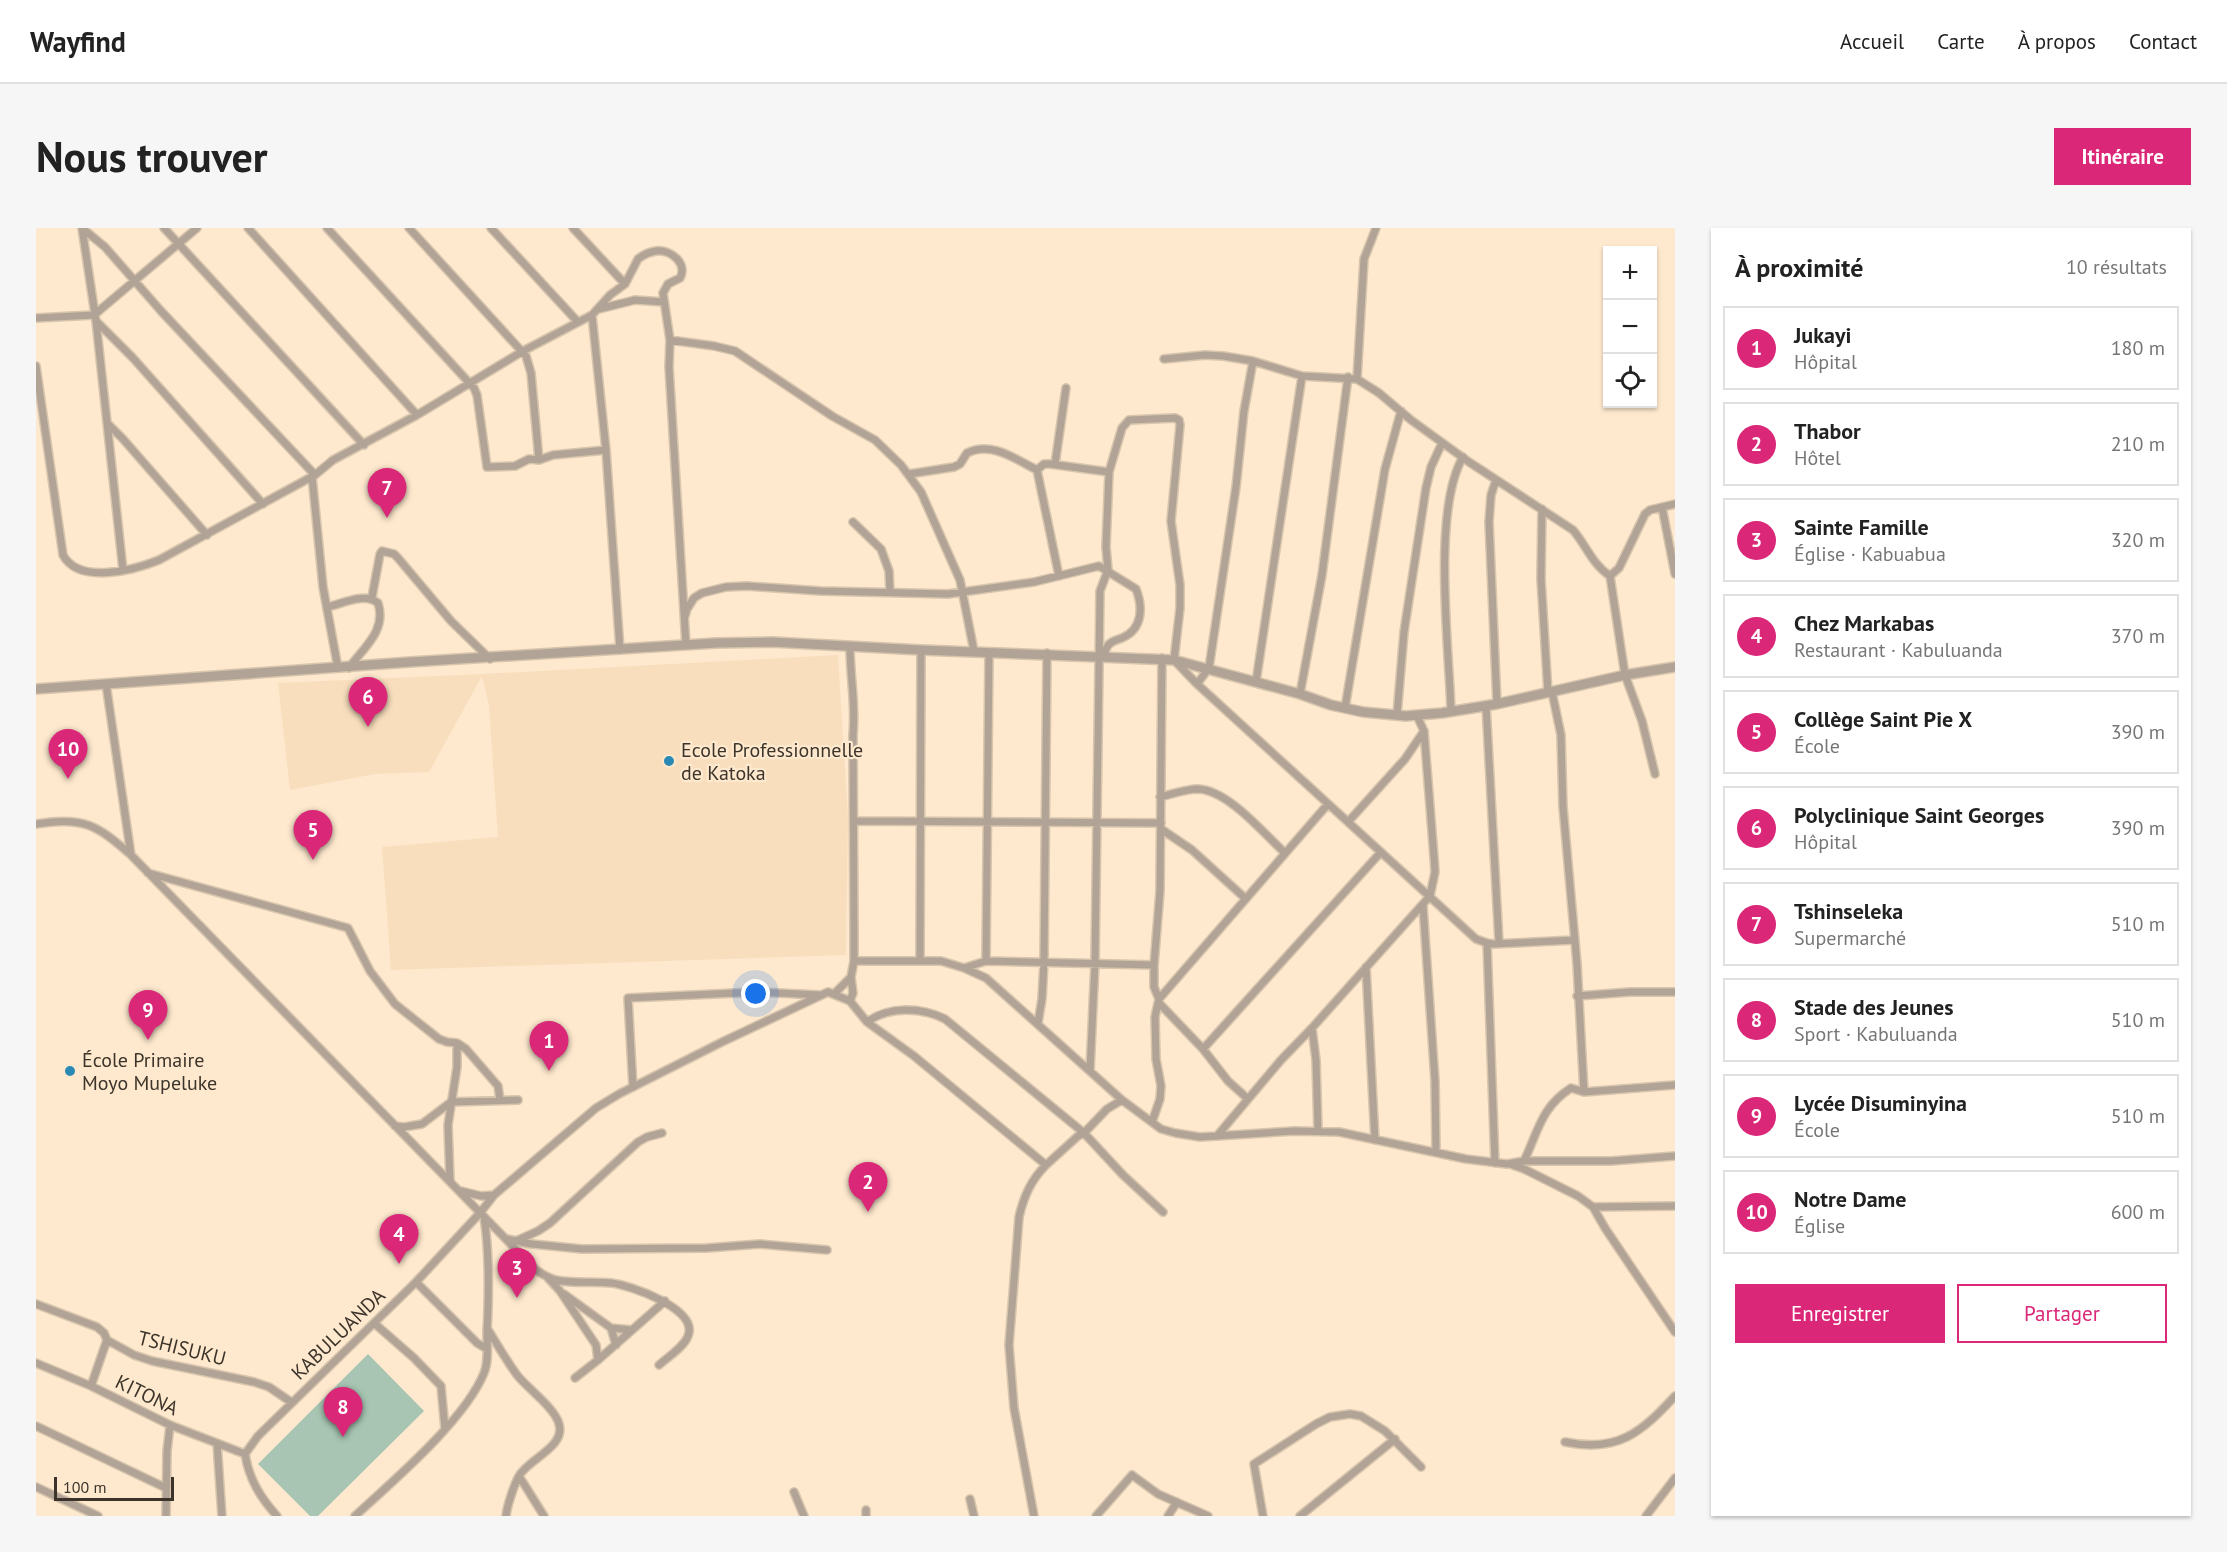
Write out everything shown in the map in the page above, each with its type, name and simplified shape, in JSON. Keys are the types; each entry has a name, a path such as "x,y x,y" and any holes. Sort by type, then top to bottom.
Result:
{"street":[{"path":"82,228 105,247 313,476 321,567 338,668"},
{"path":"82,228 108,424 123,570"},
{"path":"164,228 363,445"},
{"path":"36,318 95,318 197,228"},
{"path":"248,228 417,415"},
{"path":"327,228 470,382 477,395 487,467 515,466 529,459 539,460 553,455 606,450"},
{"path":"409,228 523,351 531,374 539,460"},
{"path":"491,228 577,321"},
{"path":"573,228 625,284"},
{"path":"1357,379 1364,259 1376,228"},
{"path":"620,650 595,312 625,284 638,259 656,251 664,251 678,259 682,275 664,288 664,302 670,340 669,367 686,645"},
{"path":"36,366 63,555 67,564 87,572 123,570 159,560 207,535 313,476 333,460 417,415 523,351 595,312 635,300 664,302"},
{"path":"95,318 263,504"},
{"path":"670,340 735,351 832,416 875,440 887,450 909,474 921,492 960,580 964,608"},
{"path":"1164,358 1204,355 1253,361 1302,376 1357,379 1379,393 1442,443 1573,530 1594,563 1610,576 1625,675 1642,721 1654,774"},
{"path":"1197,684 1209,668 1236,487 1244,411 1253,361"},
{"path":"1256,682 1302,376"},
{"path":"1300,694 1322,575 1348,377"},
{"path":"1055,464 1066,388"},
{"path":"1345,708 1385,469 1401,411"},
{"path":"1090,1071 1095,963 1096,822 1102,656 1100,591 1108,570 1106,547 1109,472 1124,424 1130,420 1165,418 1179,420 1171,521 1180,585 1180,608 1174,660"},
{"path":"108,424 207,535"},
{"path":"1396,716 1404,632 1426,488 1431,467 1442,443"},
{"path":"909,474 954,467 960,465 967,453 981,450 1002,452 1037,470"},
{"path":"1451,711 1446,524 1451,484 1463,457"},
{"path":"1037,470 1044,464 1055,464 1109,472"},
{"path":"1037,470 1059,576"},
{"path":"921,473 921,492"},
{"path":"1496,480 1491,495 1489,522 1497,704"},
{"path":"1610,576 1619,568 1645,514 1650,510 1675,504"},
{"path":"1662,507 1675,574"},
{"path":"1542,509 1541,579 1550,692 1561,735 1563,807 1575,940 1584,1092"},
{"path":"853,522 881,549 889,571 890,592"},
{"path":"372,597 380,554 382,551 387,551 398,558 451,621 490,659"},
{"path":"684,621 687,609 694,598 712,589 726,587 948,594 1059,576 1094,566 1108,570 1136,589 1140,615 1130,634 1110,643 1102,656"},
{"path":"948,594 960,580"},
{"path":"948,594 962,602 974,651"},
{"path":"328,607 364,597 372,597 378,603 379,623 370,643 349,668"},
{"path":"36,689 686,645 772,642 921,650 1162,658 1209,668 1345,708 1396,716 1417,716 1497,704 1625,675 1675,667"},
{"path":"850,646 855,703 853,735 854,961 850,1001"},
{"path":"920,960 921,650"},
{"path":"986,961 989,652"},
{"path":"1038,1023 1044,962 1047,653"},
{"path":"1162,658 1160,891 1154,987 1159,1001 1203,1049 1228,1081 1248,1099"},
{"path":"1174,660 1197,684 1476,939 1487,943 1575,940"},
{"path":"106,684 131,855"},
{"path":"1486,705 1499,943"},
{"path":"1217,1136 1281,1060 1430,897 1435,872 1424,731 1417,716"},
{"path":"1348,822 1405,759 1424,731"},
{"path":"1160,797 1197,789 1212,792 1225,798 1285,853"},
{"path":"1152,1122 1160,1099 1161,1086 1156,1059 1155,1017 1159,1001 1328,804"},
{"path":"36,824 74,821 97,827 131,855 536,1270 548,1278 560,1291 596,1344 598,1360"},
{"path":"855,821 1096,822 1161,826 1192,850 1246,899"},
{"path":"1203,1049 1381,852"},
{"path":"147,873 348,928 370,972 395,1004 439,1039 457,1043 492,1077 498,1086 500,1100"},
{"path":"1423,906 1436,1081 1436,1151"},
{"path":"1487,943 1495,1163"},
{"path":"854,961 940,962 964,968 986,978 1122,1100 1161,1129 1185,1136 1318,1131 1436,1151 1466,1159 1507,1164 1524,1169 1578,1196 1593,1207 1675,1332"},
{"path":"964,968 986,961 1154,965"},
{"path":"1366,967 1375,1140"},
{"path":"834,994 851,977"},
{"path":"633,1087 628,998 757,992 822,995 828,992 850,1001 867,1022 914,1056 1046,1165"},
{"path":"1577,996 1630,992 1675,992"},
{"name":"KABULUANDA","path":"245,1454 258,1436 291,1402 482,1215 494,1195 596,1108 633,1087 822,995"},
{"path":"867,1022 877,1015 891,1012 918,1011 937,1015 957,1028 1084,1133 1163,1212"},
{"path":"1312,1028 1318,1131"},
{"path":"450,1180 448,1125 457,1067 457,1043"},
{"path":"1524,1161 1536,1128 1559,1095 1571,1088 1584,1092 1675,1085"},
{"path":"395,1126 422,1124 451,1102 518,1100"},
{"path":"1034,1516 1014,1408 1009,1334 1019,1217 1023,1200 1035,1175 1084,1133 1107,1109 1122,1100"},
{"path":"516,1241 550,1223 638,1142 662,1133"},
{"path":"1507,1164 1524,1161 1611,1161 1675,1156"},
{"path":"461,1191 481,1196 494,1195"},
{"path":"1593,1207 1675,1206"},
{"path":"355,1516 445,1429 481,1379 486,1365 489,1276 482,1215"},
{"path":"505,1238 582,1249 707,1248 760,1244 827,1250"},
{"path":"548,1278 566,1282 612,1283 665,1301 677,1310 689,1327 689,1334 684,1342 659,1365"},
{"path":"416,1282 477,1343 487,1348"},
{"path":"560,1291 611,1328 632,1330"},
{"path":"575,1378 665,1301"},
{"name":"TSHISUKU","path":"36,1304 97,1328 104,1333 107,1340 134,1355 269,1387 291,1402"},
{"path":"374,1323 414,1358 441,1386 445,1429"},
{"path":"611,1328 613,1347"},
{"path":"477,1343 487,1332"},
{"path":"487,1332 517,1374 554,1414 560,1426 559,1435 553,1445 519,1476 507,1508 507,1516"},
{"path":"92,1386 107,1340"},
{"path":"596,1344 613,1347"},
{"name":"KITONA","path":"36,1363 92,1386 170,1425 245,1454"},
{"path":"1565,1442 1591,1447 1627,1438 1662,1411 1675,1396"},
{"path":"1263,1516 1254,1464 1330,1417 1350,1414 1373,1422 1395,1439 1421,1467"},
{"path":"166,1516 170,1425"},
{"path":"36,1426 166,1488"},
{"path":"1300,1516 1395,1439"},
{"path":"217,1443 222,1516"},
{"path":"245,1454 248,1473 256,1489 277,1516"},
{"path":"1096,1516 1132,1475 1158,1494 1208,1516"},
{"path":"519,1476 544,1516"},
{"path":"1646,1516 1675,1478"},
{"path":"36,1487 98,1516"},
{"path":"794,1492 804,1516"},
{"path":"970,1499 974,1516"},
{"path":"1168,1516 1177,1502"}],"shaded area":[{"name":"Ecole Professionnelle de Katoka","path":"838,655 848,817 846,955 391,970 382,847 498,837 489,706 482,676 429,772 375,774 290,790 278,683"}],"green space":[{"path":"368,1354 424,1411 318,1516 310,1516 258,1464"}],"place":[{"name":"Tshinseleka","path":"387,518"},
{"name":"Polyclinique Saint Georges","path":"368,727"},
{"name":"Ecole Professionnelle de Katoka","path":"669,761"},
{"name":"Notre Dame","path":"68,779"},
{"name":"Collège Saint Pie X","path":"313,860"},
{"name":"Lycée Disuminyina","path":"148,1040"},
{"name":"École Primaire Moyo Mupeluke","path":"70,1071"},
{"name":"Jukayi","path":"549,1071"},
{"name":"Thabor","path":"868,1212"},
{"name":"Chez Markabas","path":"399,1264"},
{"name":"Sainte Famille","path":"517,1298"},
{"name":"Stade des Jeunes","path":"343,1437"}]}
